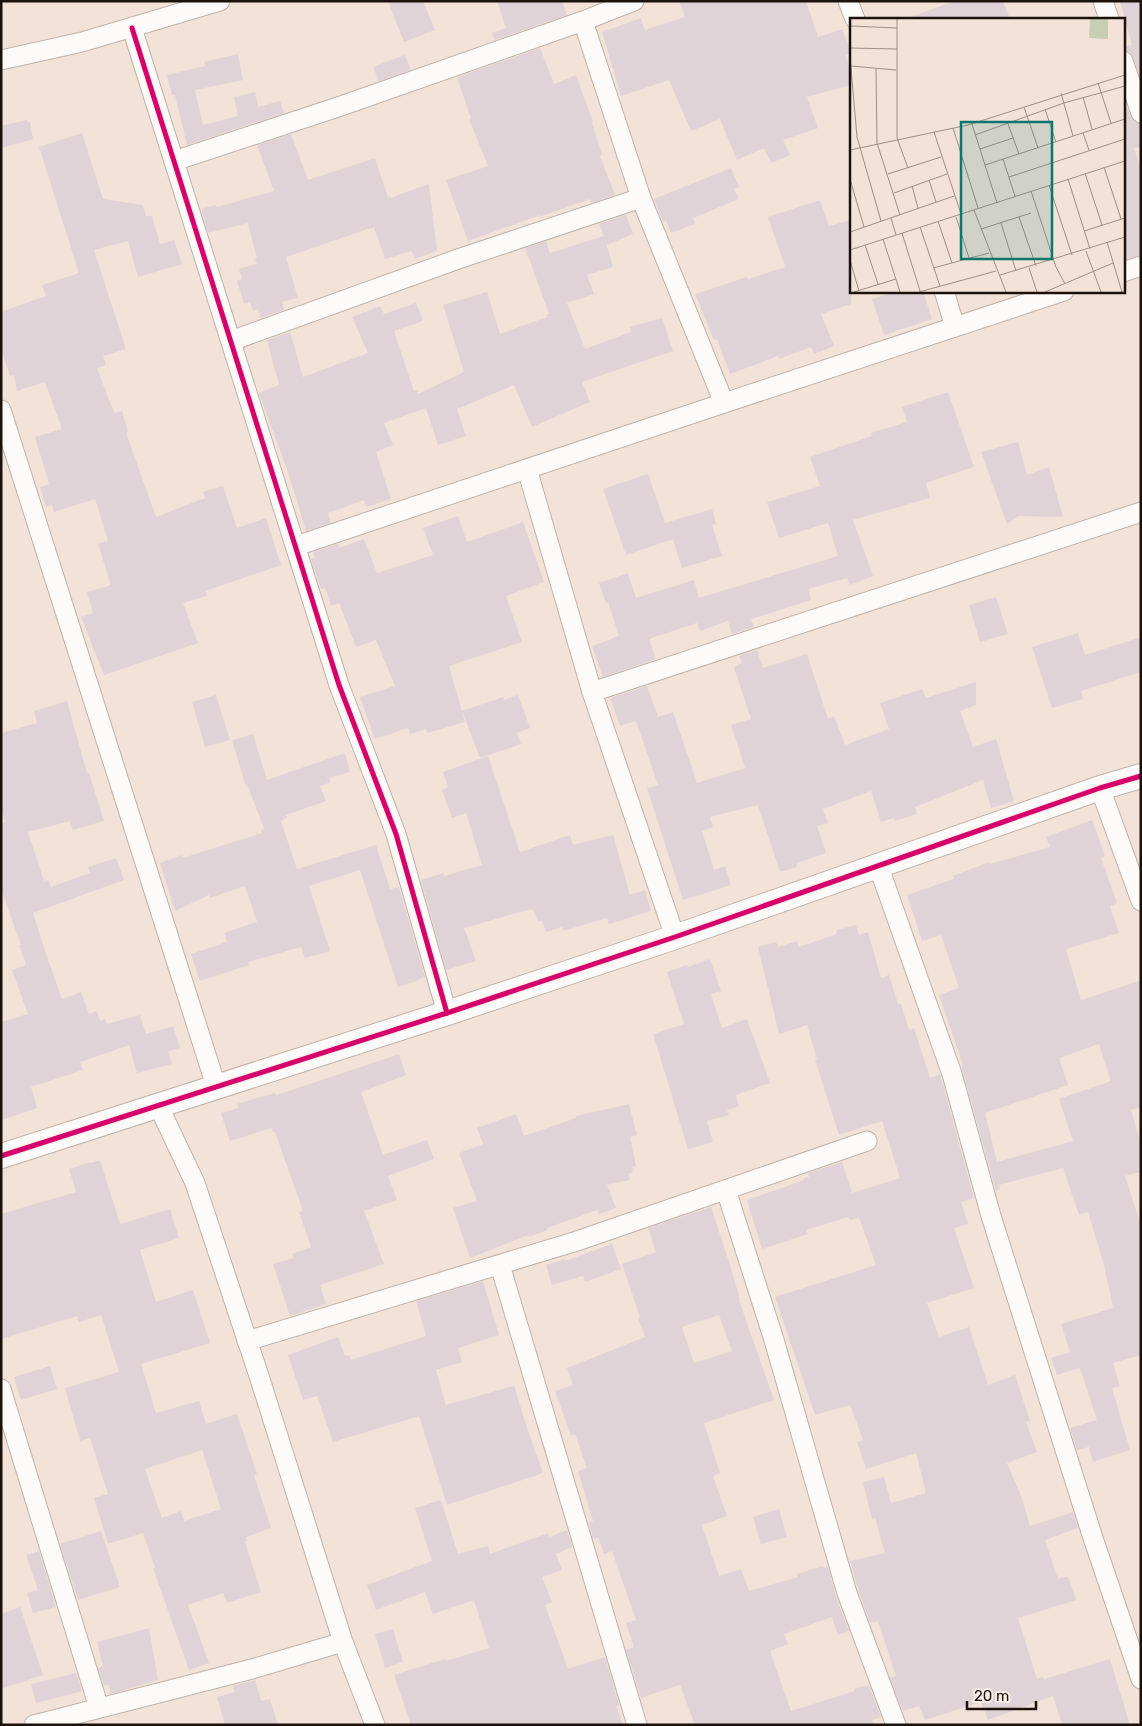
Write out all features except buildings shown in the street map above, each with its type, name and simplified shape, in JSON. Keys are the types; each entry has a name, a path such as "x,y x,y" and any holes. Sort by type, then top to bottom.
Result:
{"street":[{"path":"1,60 82,42 220,1"},
{"path":"174,161 341,106 583,21 634,1"},
{"path":"848,1 855,18"},
{"path":"1103,1 1109,18"},
{"path":"583,21 641,198 724,402"},
{"path":"132,28 339,685 396,834 447,1012"},
{"path":"1124,64 1141,113"},
{"path":"231,341 458,259 641,198"},
{"path":"1124,272 1141,266"},
{"path":"944,292 955,327"},
{"path":"296,546 724,402 1061,292"},
{"path":"1,410 216,1086"},
{"path":"528,468 592,692 675,937"},
{"path":"592,692 1141,512"},
{"path":"1,1156 675,937 1100,788 1141,776"},
{"path":"1100,788 1141,901"},
{"path":"878,865 952,1074 994,1225 1088,1521 1141,1680"},
{"path":"158,1105 195,1183 343,1642 375,1725"},
{"path":"247,1341 578,1241 867,1141"},
{"path":"726,1190 774,1340 847,1593 896,1725"},
{"path":"500,1265 637,1725"},
{"path":"1,1390 99,1708"},
{"path":"34,1725 252,1670 343,1642"}],"cycle path":[{"path":"132,28 339,685 396,834 447,1013"},
{"path":"1,1156 447,1013 675,937 1100,788 1141,776"}]}
